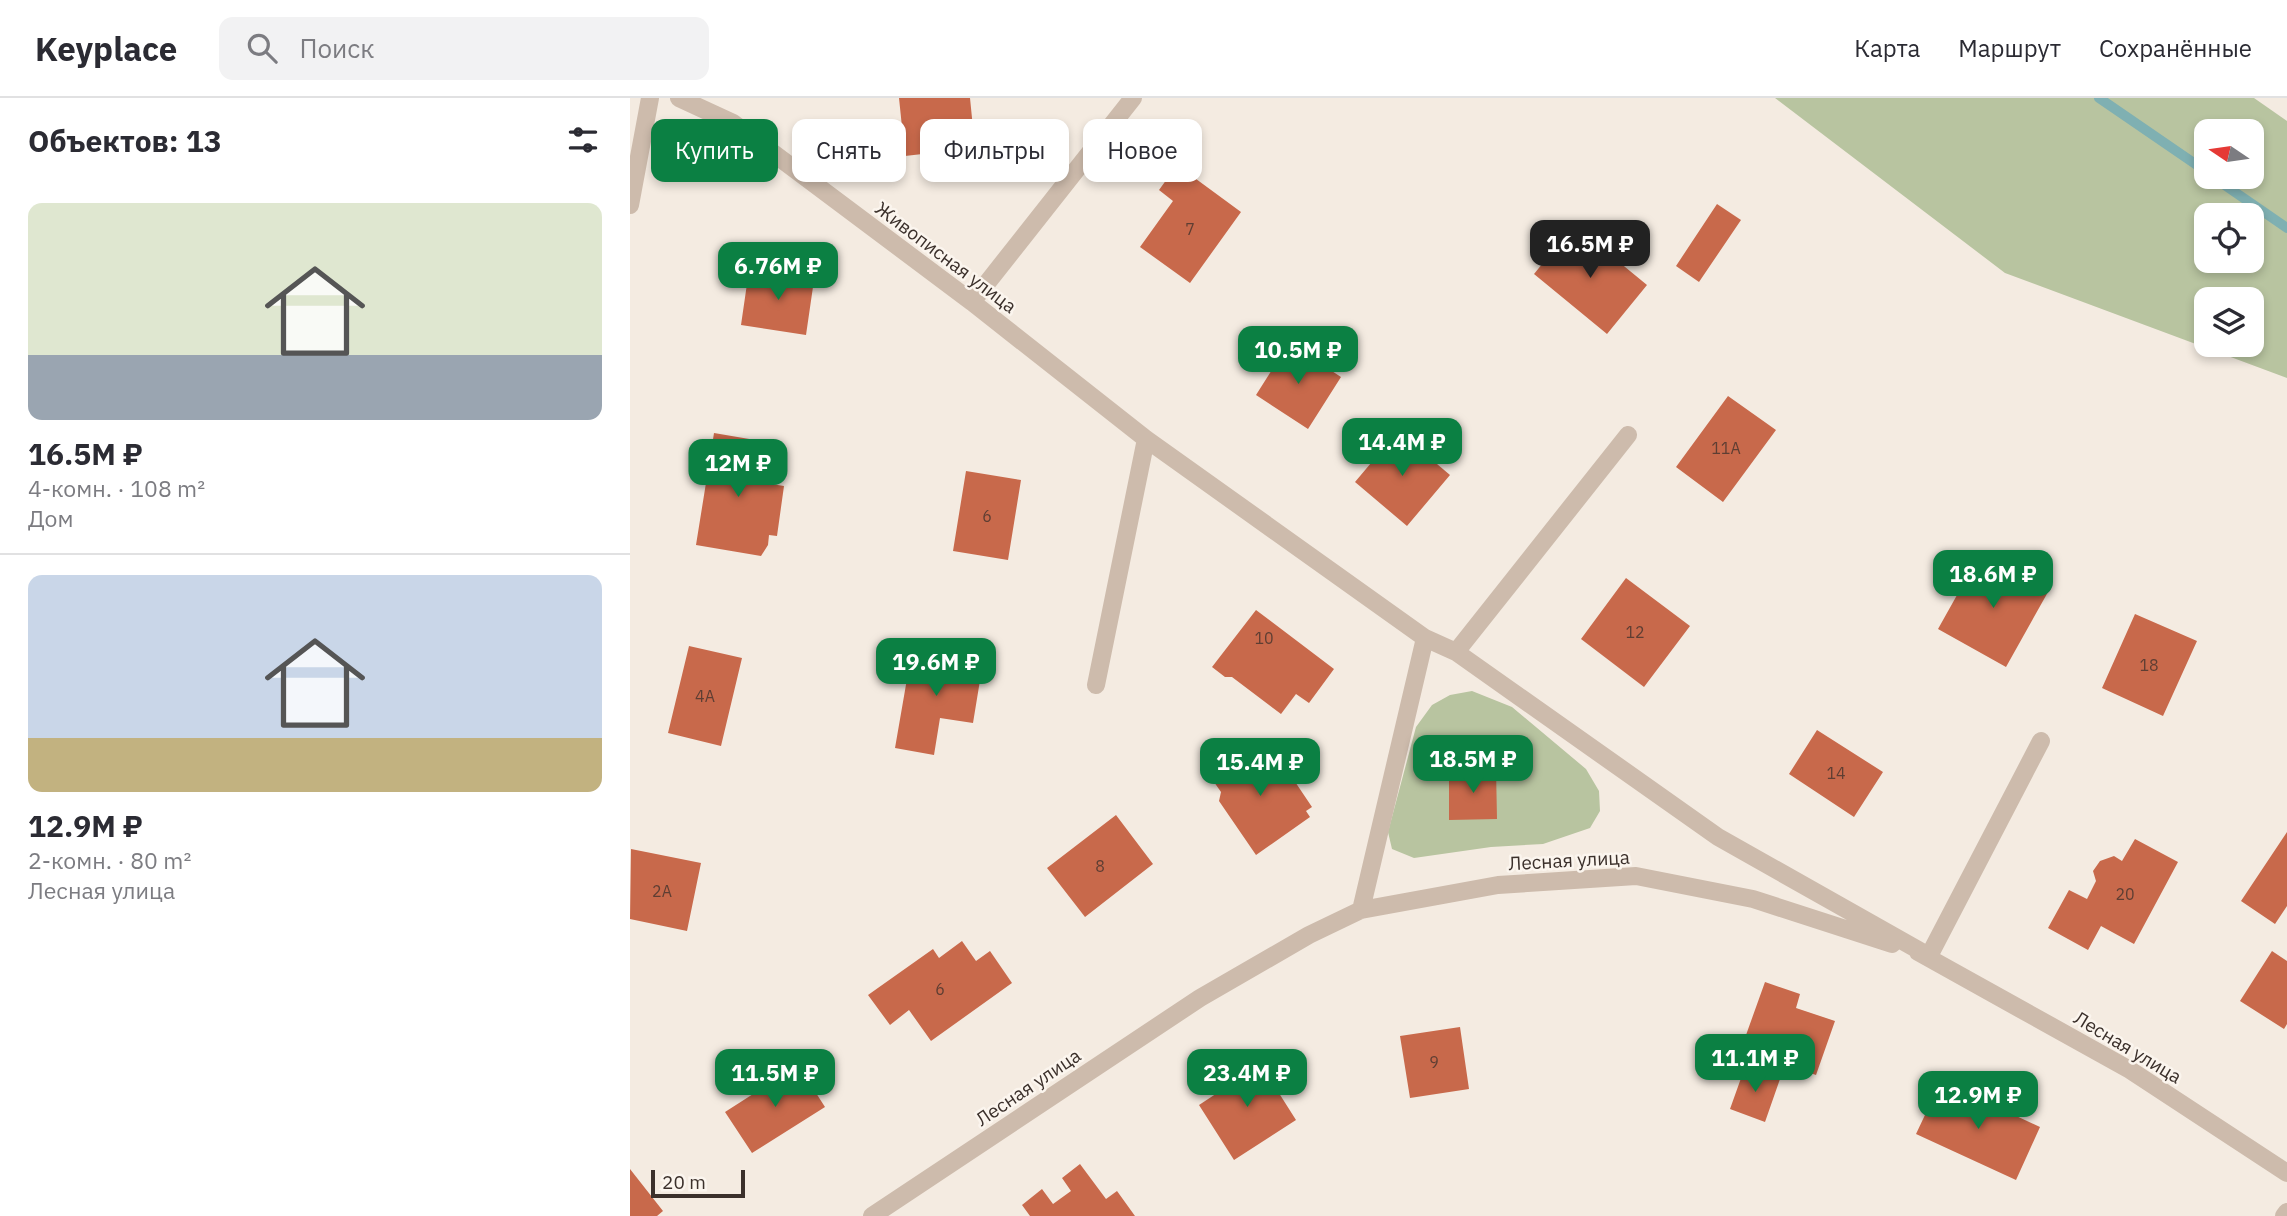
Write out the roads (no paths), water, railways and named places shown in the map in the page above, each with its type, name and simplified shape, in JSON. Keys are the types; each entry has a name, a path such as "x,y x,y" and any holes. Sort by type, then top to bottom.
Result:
{"street":[{"path":"630,205 650,98"},
{"name":"Живописная улица","path":"679,98 733,123 972,303 1146,439 1425,638 1456,652 1718,836 1929,956"},
{"path":"972,303 1133,98"},
{"path":"1456,652 1628,435"},
{"path":"1096,685 1146,439"},
{"path":"1362,909 1425,638"},
{"path":"1929,956 2041,741"},
{"name":"Лесная улица","path":"872,1216 1200,998 1310,934 1362,909 1498,885 1636,876 1753,899 1929,956 2130,1070 2287,1173"},
{"path":"2284,1216 2287,1212"}],"waterway":[{"path":"2099,98 2194,163"},
{"path":"2230,189 2287,228"}]}
